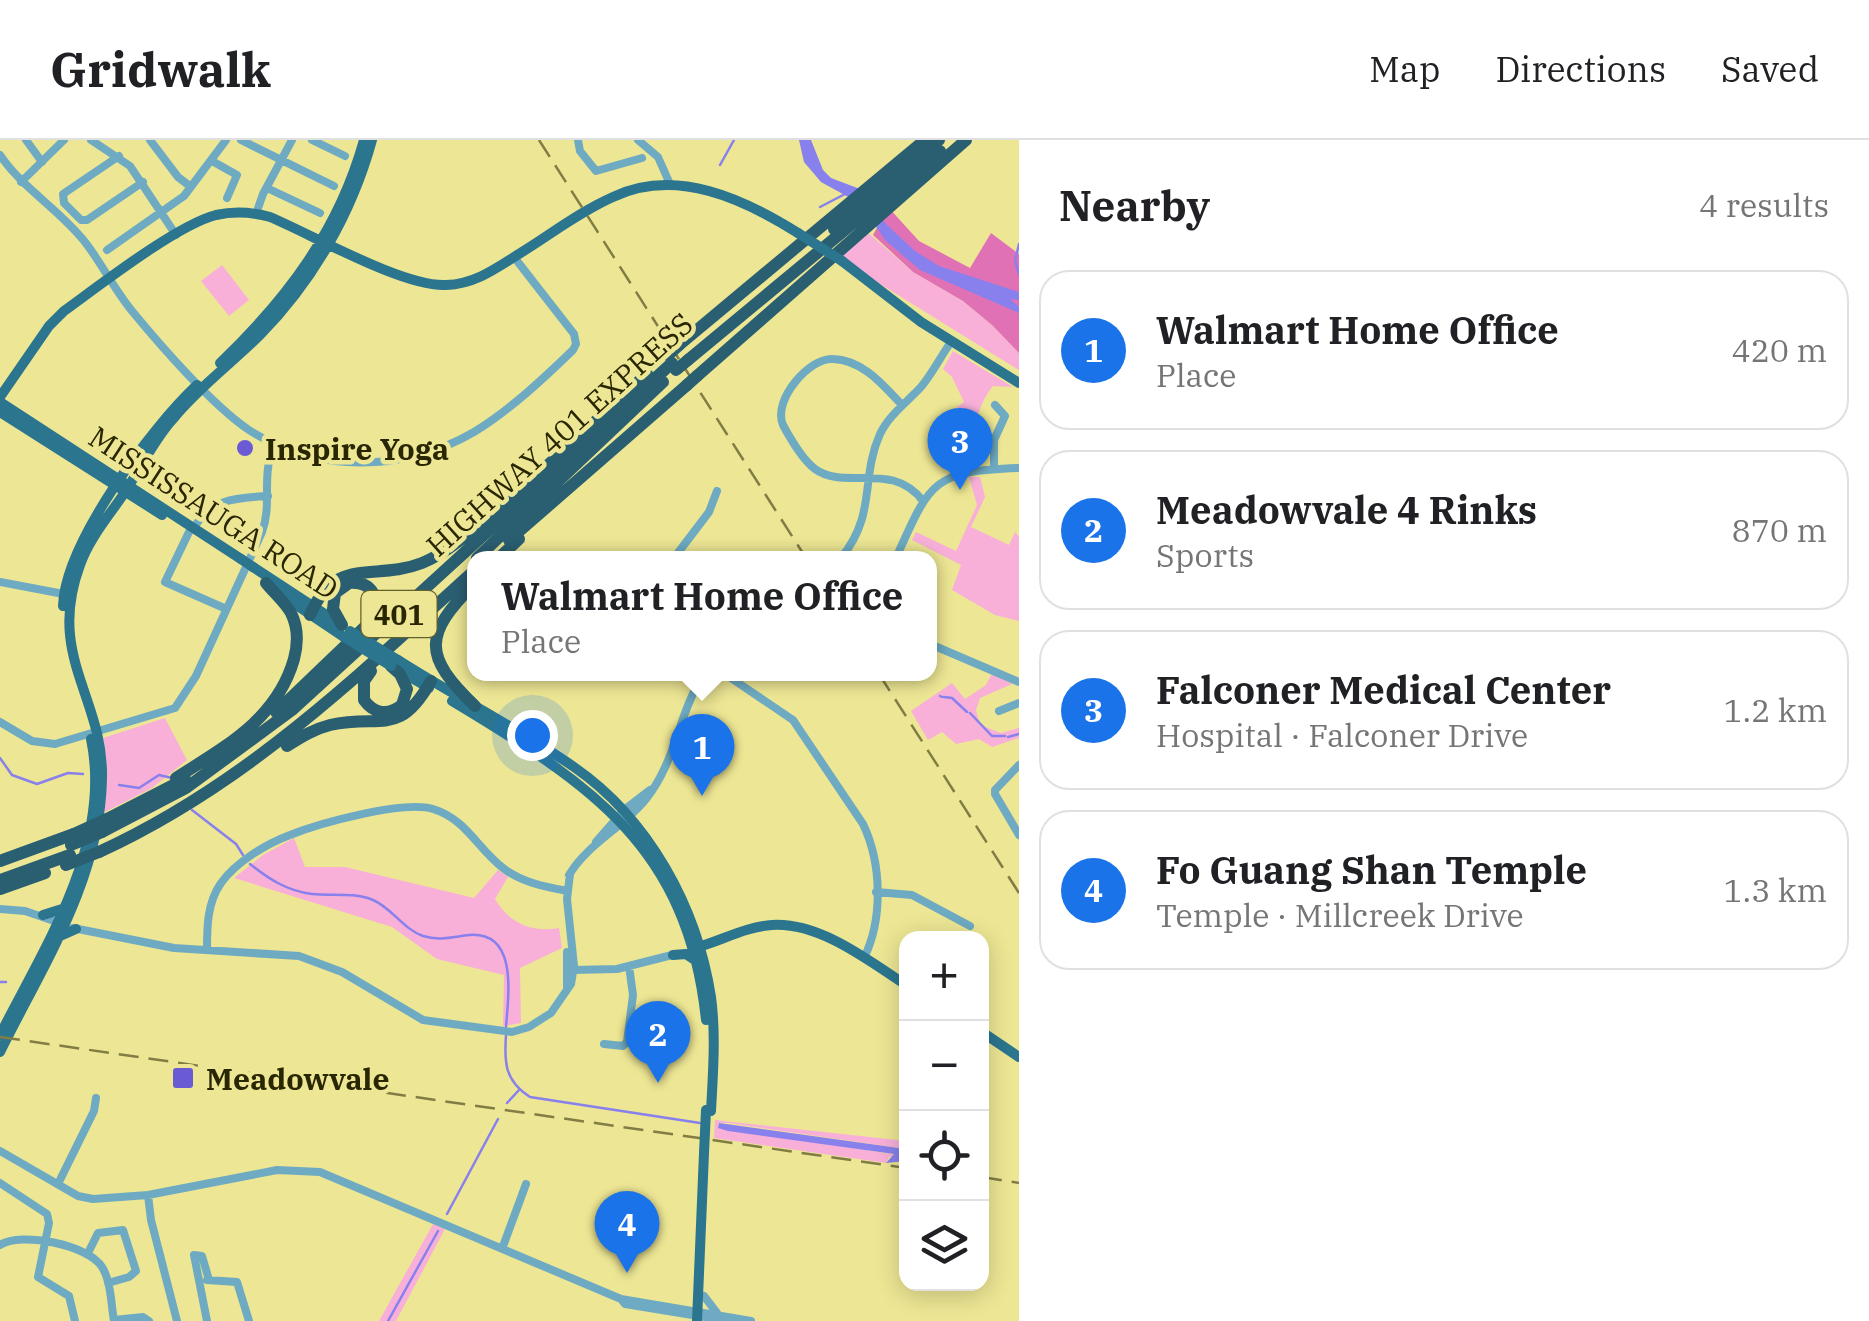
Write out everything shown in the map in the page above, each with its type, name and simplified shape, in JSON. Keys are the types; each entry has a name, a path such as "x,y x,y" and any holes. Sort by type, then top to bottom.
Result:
{"highway":[{"name":"401","path":"882,194 925,140"},
{"name":"HIGHWAY 401 EXPRESS","path":"471,551 939,140"},
{"name":"HIGHWAY 401 EXPRESS","path":"882,194 954,140"},
{"name":"401","path":"882,194 966,140"},
{"name":"401","path":"102,837 123,812 185,779 266,720 428,578 523,487 822,264 853,219"},
{"name":"401","path":"496,551 617,443 682,365"},
{"name":"HIGHWAY 401 EXPRESS","path":"486,551 682,365"},
{"path":"506,551 617,443"},
{"path":"312,611 327,587 344,574 407,568 435,557 523,487"},
{"name":"HIGHWAY 401 EXPRESS","path":"102,837 186,788 282,718 467,555"},
{"name":"HIGHWAY 401 EXPRESS","path":"0,880 192,796 266,745 467,568"},
{"name":"401","path":"0,889 70,850 102,837 163,822 212,791 296,730 467,577"},
{"path":"123,812 226,744 277,700 295,654 296,631 290,610 266,583"},
{"path":"266,720 372,620 377,601 365,584 348,583 335,593 333,609 345,631"},
{"path":"394,663 405,682 406,697 395,710 376,712 364,700 364,681 459,584"},
{"path":"467,592 444,617 436,647 446,678 475,706"},
{"path":"212,791 313,730 344,722 402,717 413,709 430,684"},
{"name":"401","path":"0,861 70,850"},
{"name":"HIGHWAY 401 EXPRESS","path":"0,870 70,850"}],"main road":[{"path":"326,242 364,140"},
{"path":"0,1052 66,922 90,820 93,735 66,655 67,595 82,541 201,386 276,317 326,242 357,186 372,140"},
{"path":"4,403 23,364 64,311 176,234 214,216 256,214 409,278 435,285 474,280 614,196 670,184 714,192 798,233 842,261 906,312 1019,383"},
{"name":"MISSISSAUGA ROAD","path":"4,403 312,611"},
{"path":"107,475 126,482"},
{"path":"107,475 114,501"},
{"path":"114,501 143,499"},
{"name":"MISSISSAUGA ROAD","path":"251,569 266,583 558,768 623,817 667,886 695,949"},
{"name":"MISSISSAUGA ROAD","path":"430,684 475,706 574,767 623,817 670,878 693,927 695,949"},
{"path":"39,915 66,922"},
{"path":"0,1036 66,922"},
{"path":"673,955 686,954 714,939 759,927 786,925 822,937 899,980"},
{"path":"693,927 714,939"},
{"path":"695,949 707,1027 709,1111 699,1317"},
{"path":"989,1037 1019,1057"}],"street":[{"path":"26,140 42,162"},
{"path":"21,182 64,140"},
{"path":"91,140 119,156 142,182 176,234"},
{"path":"150,140 178,178 191,187"},
{"path":"107,250 191,187 226,140"},
{"path":"241,140 334,186"},
{"path":"256,214 292,140"},
{"path":"312,140 346,156"},
{"path":"578,140 580,152 596,170 642,158"},
{"path":"638,140 658,157 670,184"},
{"path":"0,155 21,182 70,224 136,316 233,418 275,445 326,460 393,460 442,447 500,414 576,344 572,330 514,257"},
{"path":"119,156 64,194 64,203 81,220 87,220 142,182"},
{"path":"212,161 237,175 227,198"},
{"path":"267,188 320,214"},
{"path":"846,551 860,530 880,436 951,342"},
{"path":"902,405 867,370 833,359 819,362 785,394 780,407 781,418 805,459 821,472 899,482 923,501"},
{"path":"994,469 994,442 1005,416 995,405"},
{"path":"0,722 43,744 66,743 175,708 196,676 263,530 268,516 267,465 275,445"},
{"path":"899,551 923,501 948,477 969,470 1019,468"},
{"path":"679,551 709,512 717,491"},
{"path":"224,608 165,582 191,530 208,509 220,502 268,496"},
{"path":"0,582 67,595"},
{"path":"937,647 1017,678"},
{"path":"66,922 126,941 277,952 312,959 342,972 423,1020 512,1032 542,1020 567,987 571,968 565,890 570,874 596,842 650,790 672,756 693,694 702,681"},
{"path":"738,681 804,732 872,844 875,933 864,958"},
{"path":"999,711 1019,703"},
{"path":"1019,765 995,790 1019,835"},
{"path":"207,948 212,901 221,884 242,862 297,832 402,806 444,814 467,829 503,868 527,880 565,890"},
{"path":"876,892 912,895 970,926"},
{"path":"0,909 39,915"},
{"path":"571,968 629,966 695,949"},
{"path":"658,957 673,955"},
{"path":"604,1044 623,1046 627,1042 633,995 629,966"},
{"path":"58,1184 94,1111 96,1098"},
{"path":"0,1151 78,1196 93,1200 149,1198 276,1170 320,1172 622,1299 624,1304 751,1321"},
{"path":"0,1183 47,1214 49,1222 38,1277 69,1296 75,1321"},
{"path":"502,1249 526,1184"},
{"path":"149,1198 177,1321"},
{"path":"88,1253 98,1233 119,1229 124,1232 135,1274 108,1284"},
{"path":"4,1238 45,1242 88,1253 104,1269 114,1320 142,1317 149,1321"},
{"path":"208,1280 204,1260 196,1254 192,1258 208,1321"},
{"path":"197,1281 237,1282 249,1321"},
{"path":"682,1311 701,1296 717,1313 735,1320"},
{"path":"699,1317 717,1313"}],"shaded area":[{"path":"799,140 811,140 823,170 831,178 860,189 886,224 915,251 939,266 1019,292 1019,300 1010,299 1019,307 1019,313 920,270 885,240 861,204 821,182 804,162"},
{"path":"888,207 919,241 970,268 991,233 1019,254 1019,353 963,301 913,272 873,235"},
{"path":"866,231 913,272 963,301 992,325 1019,353 1019,370 835,256"},
{"path":"222,265 249,300 229,316 201,281"},
{"path":"953,351 1013,387 993,386 987,394 976,423 971,464 965,438 955,421 960,413 957,407 964,402 952,377 943,369"},
{"path":"969,477 980,477 985,497 971,527 1009,545 1015,532 1019,537 1019,621 995,615 952,590 961,565 912,540 916,532 956,551 977,505"},
{"path":"992,673 1012,684 980,698 976,710 980,725 1001,733 1019,728 1019,738 992,747 979,739 956,744 942,732 928,740 911,711 952,683 965,699 986,685"},
{"path":"165,718 187,760 152,788 103,813 107,765 103,738"},
{"path":"294,838 305,867 345,867 474,898 498,870 508,877 495,899 501,907 514,920 530,927 559,928 562,948 520,968 521,1023 503,1026 504,975 437,959 392,927 234,878 263,855"},
{"path":"715,1120 897,1140 899,1148 728,1123 719,1123 718,1127 897,1155 889,1157 886,1163 714,1138"},
{"path":"719,1123 899,1148 899,1162 886,1163 894,1154 718,1128"},
{"path":"433,1224 445,1229 396,1321 379,1321"}],"waterway":[{"path":"720,165 734,140"},
{"path":"820,207 845,194"},
{"path":"1019,244 1015,261 1019,274"},
{"path":"944,697 952,698 967,712"},
{"path":"970,713 992,736 1005,736"},
{"path":"1008,737 1019,734"},
{"path":"0,758 12,775 37,784 68,773 83,774"},
{"path":"119,785 139,788 159,775 172,778"},
{"path":"192,810 236,844 243,855"},
{"path":"250,864 294,890 373,900 423,936 469,935 496,943 507,968 506,1027"},
{"path":"0,982 6,982"},
{"path":"506,1035 505,1054 511,1078 530,1097 700,1123"},
{"path":"507,1103 519,1090"},
{"path":"447,1214 498,1119"},
{"path":"388,1321 438,1231"}],"railway":[{"path":"539,140 802,551"},
{"path":"883,681 1019,893"},
{"path":"0,1037 899,1167"},
{"path":"989,1178 1019,1183"}],"place":[{"name":"Inspire Yoga","path":"245,448"},
{"name":"Falconer Medical Center","path":"960,490"},
{"name":"Walmart Home Office","path":"702,796"},
{"name":"Meadowvale","path":"183,1078"},
{"name":"Meadowvale 4 Rinks","path":"658,1083"},
{"name":"Fo Guang Shan Temple","path":"627,1273"}]}
